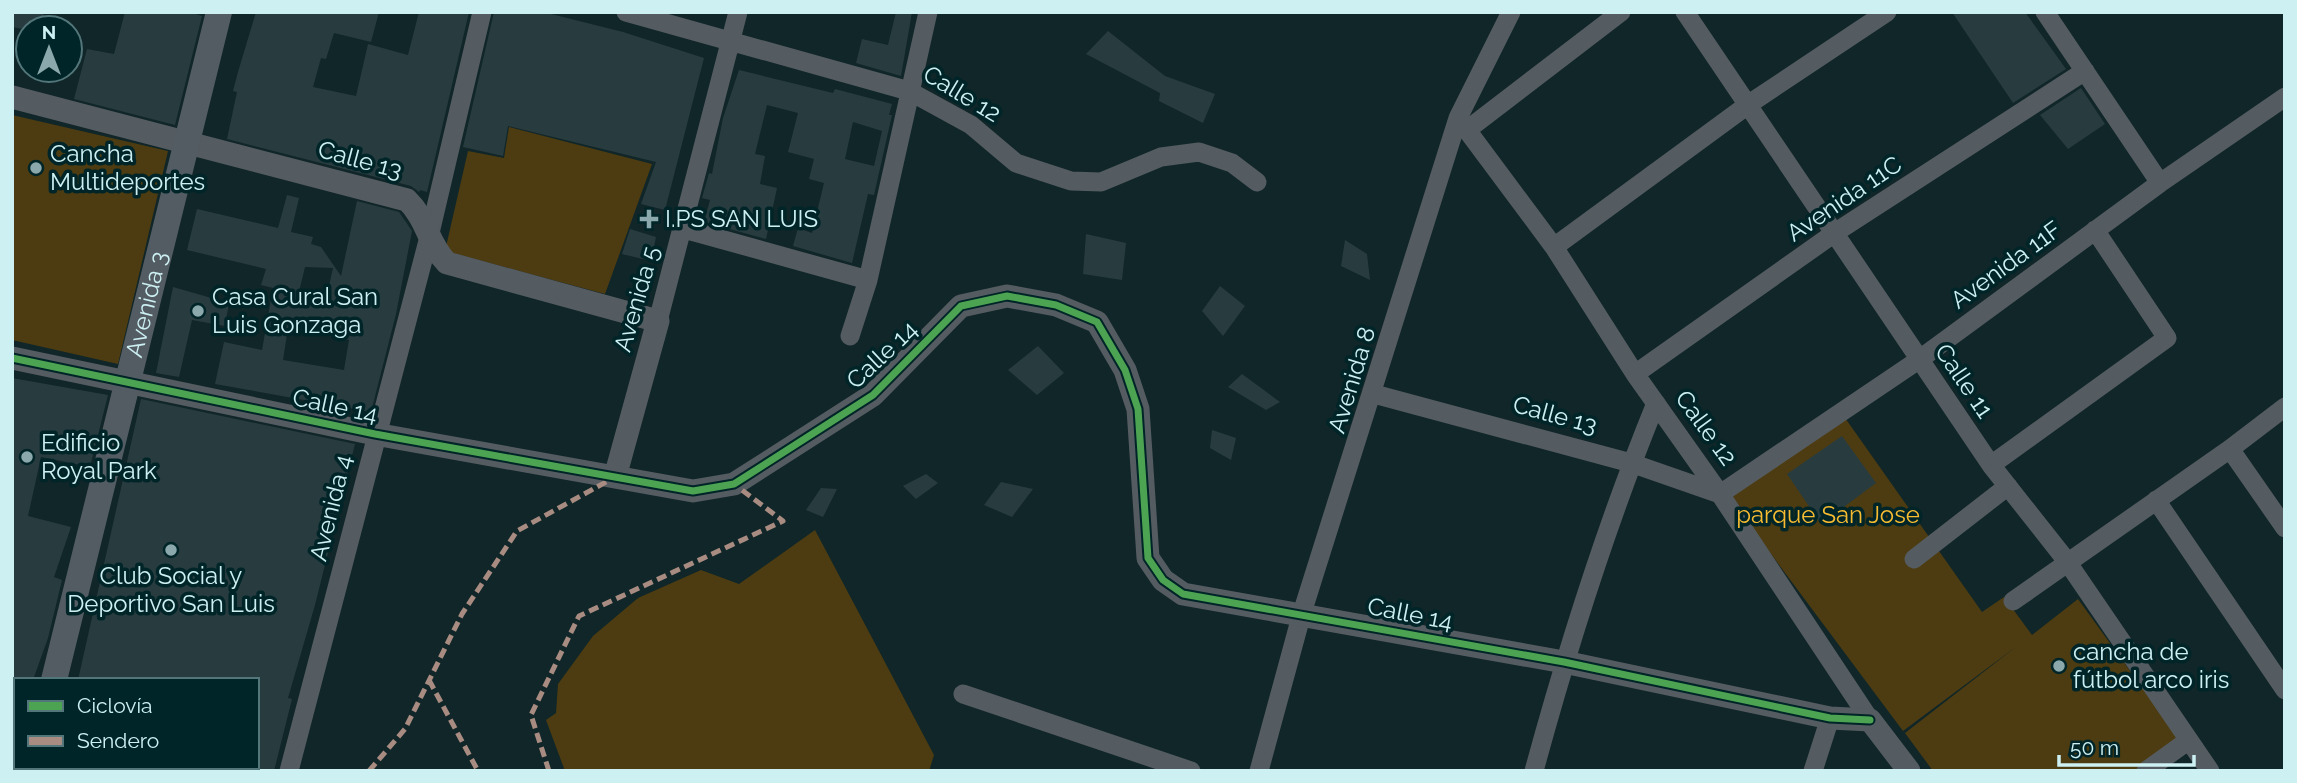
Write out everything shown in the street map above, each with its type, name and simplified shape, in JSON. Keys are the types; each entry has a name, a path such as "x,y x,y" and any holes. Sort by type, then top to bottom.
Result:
{"main road":[{"name":"Avenida 3","path":"54,678 219,12"}],"street":[{"name":"Avenida 4","path":"289,771 375,434 429,237 482,12"},
{"name":"Calle 12","path":"626,12 909,90 971,125 1016,163 1071,181 1101,182 1161,157 1199,152 1232,163 1257,182"},
{"name":"Avenida 5","path":"615,477 684,229 738,12"},
{"path":"850,336 868,280 928,12"},
{"name":"Avenida 8","path":"1259,771 1302,613 1462,124 1511,12"},
{"path":"1462,124 1620,12"},
{"name":"Calle 11","path":"1685,12 1991,465 2066,561 2210,771"},
{"path":"1553,247 1749,104 1887,12"},
{"path":"2045,12 2160,183"},
{"name":"Avenida 11C","path":"1635,374 1836,232 2085,71"},
{"name":"Calle 13","path":"12,97 407,200 420,212 437,253 447,263 659,321"},
{"name":"Avenida 11F","path":"1720,494 1920,359 2160,183 2285,97"},
{"name":"Calle 12","path":"1462,124 1553,247 1635,374 1720,494 1870,720 1909,771"},
{"path":"684,229 868,280"},
{"path":"1991,465 2167,338 2095,230"},
{"name":"Calle 14","path":"12,358 375,434 694,491 734,484 873,395 961,306 1007,296 1056,305 1097,322 1125,370 1138,408 1148,558 1163,580 1182,594 1302,613 1564,662 1830,718 1870,720"},
{"name":"Calle 13","path":"1374,394 1631,463 1720,494"},
{"path":"1534,771 1564,662 1631,463 1656,402"},
{"path":"2013,601 2066,561 2230,449 2285,407"},
{"path":"2230,449 2285,528"},
{"path":"1914,559 2008,486"},
{"path":"2156,500 2285,690"},
{"path":"963,694 1191,771"},
{"path":"1813,771 1830,718"},
{"path":"2146,771 2189,740"}],"green space":[{"path":"12,115 168,151 118,364 12,340"},
{"path":"509,127 652,164 605,294 445,251 468,151 504,158"},
{"name":"parque San Jose","path":"1843,415 1982,612 2004,597 2032,635 2078,599 2180,740 2134,771 1933,771 1905,733 2017,646 1903,731 1727,495"},
{"path":"815,530 934,755 929,771 565,771 546,720 556,713 558,684 593,636 638,598 701,570 739,584"}],"building":[{"path":"12,12 44,12 14,14 12,27"},
{"path":"125,12 190,12 202,16 175,125 74,99 78,84 84,84 87,49 114,54"},
{"path":"256,12 379,12 371,42 334,33 326,59 321,58 313,87 356,96 368,44 408,55 419,12 469,12 427,192 227,139 237,92 233,91"},
{"path":"494,12 543,12 623,32 704,58 665,210 641,204 656,162 508,126 503,156 463,147"},
{"path":"896,12 912,12 901,76 856,63 862,39 888,45"},
{"path":"1952,12 2025,12 2066,69 2013,103"},
{"path":"1108,31 1165,76 1215,94 1203,123 1159,101 1160,93 1086,54"},
{"path":"739,70 833,93 835,89 892,104 889,115 892,115 874,195 868,194 852,263 793,246 798,228 812,233 824,183 809,179 814,159 788,152 798,113 767,105 755,154 765,156 760,184 777,188 766,239 704,222 710,200 702,198 709,173 712,174 723,118","holes":["853,122 882,131 874,166 845,159"]},
{"path":"2081,88 2105,124 2068,149 2040,115"},
{"path":"287,195 299,198 291,232 313,237 311,244 321,247 341,276 357,201 399,212 412,231 396,314 371,412 215,384 224,342 262,350 273,288 261,285 266,269 187,250 197,209 278,228","holes":["305,267 333,268 325,304 297,300","288,328 349,340 344,370 283,360"]},
{"path":"630,229 656,237 651,261 622,254"},
{"path":"1086,234 1126,243 1122,280 1083,274"},
{"path":"1345,240 1367,254 1370,280 1341,266"},
{"path":"1220,286 1245,306 1223,336 1202,311"},
{"name":"Casa Cural San Luis Gonzaga","path":"173,287 229,303 225,326 192,320 179,377 156,373"},
{"path":"1038,346 1064,373 1037,395 1008,370"},
{"path":"1242,374 1280,402 1266,410 1228,387"},
{"path":"12,378 108,395 90,467 41,457 28,516 71,527 54,577 62,580 48,638 34,678 12,680"},
{"path":"141,399 355,444 315,605 288,698 292,699 274,771 257,771 259,678 78,678"},
{"path":"1212,430 1236,438 1231,460 1210,448"},
{"path":"1842,436 1876,483 1821,524 1787,474"},
{"path":"926,474 938,483 916,499 903,486"},
{"path":"1001,482 1033,489 1012,517 984,505"},
{"path":"821,488 837,489 823,517 806,510"}],"marked path":[{"path":"369,771 405,729 462,614 517,531 615,477"},
{"path":"549,771 531,715 579,616 783,521 734,484"},
{"path":"429,680 478,771"}],"cycle path":[{"path":"12,358 375,434 693,491 734,484 873,395 961,306 1007,296 1056,305 1097,322 1125,370 1138,409 1148,558 1163,580 1183,594 1564,662 1830,718 1870,720"}],"place":[{"name":"Cancha Multideportes","path":"36,168"},
{"name":"I.PS SAN LUIS","path":"649,219"},
{"name":"Casa Cural San Luis Gonzaga","path":"198,311"},
{"name":"Edificio Royal Park","path":"27,457"},
{"name":"Club Social y Deportivo San Luis","path":"171,550"},
{"name":"cancha de fútbol arco iris","path":"2059,666"}]}
